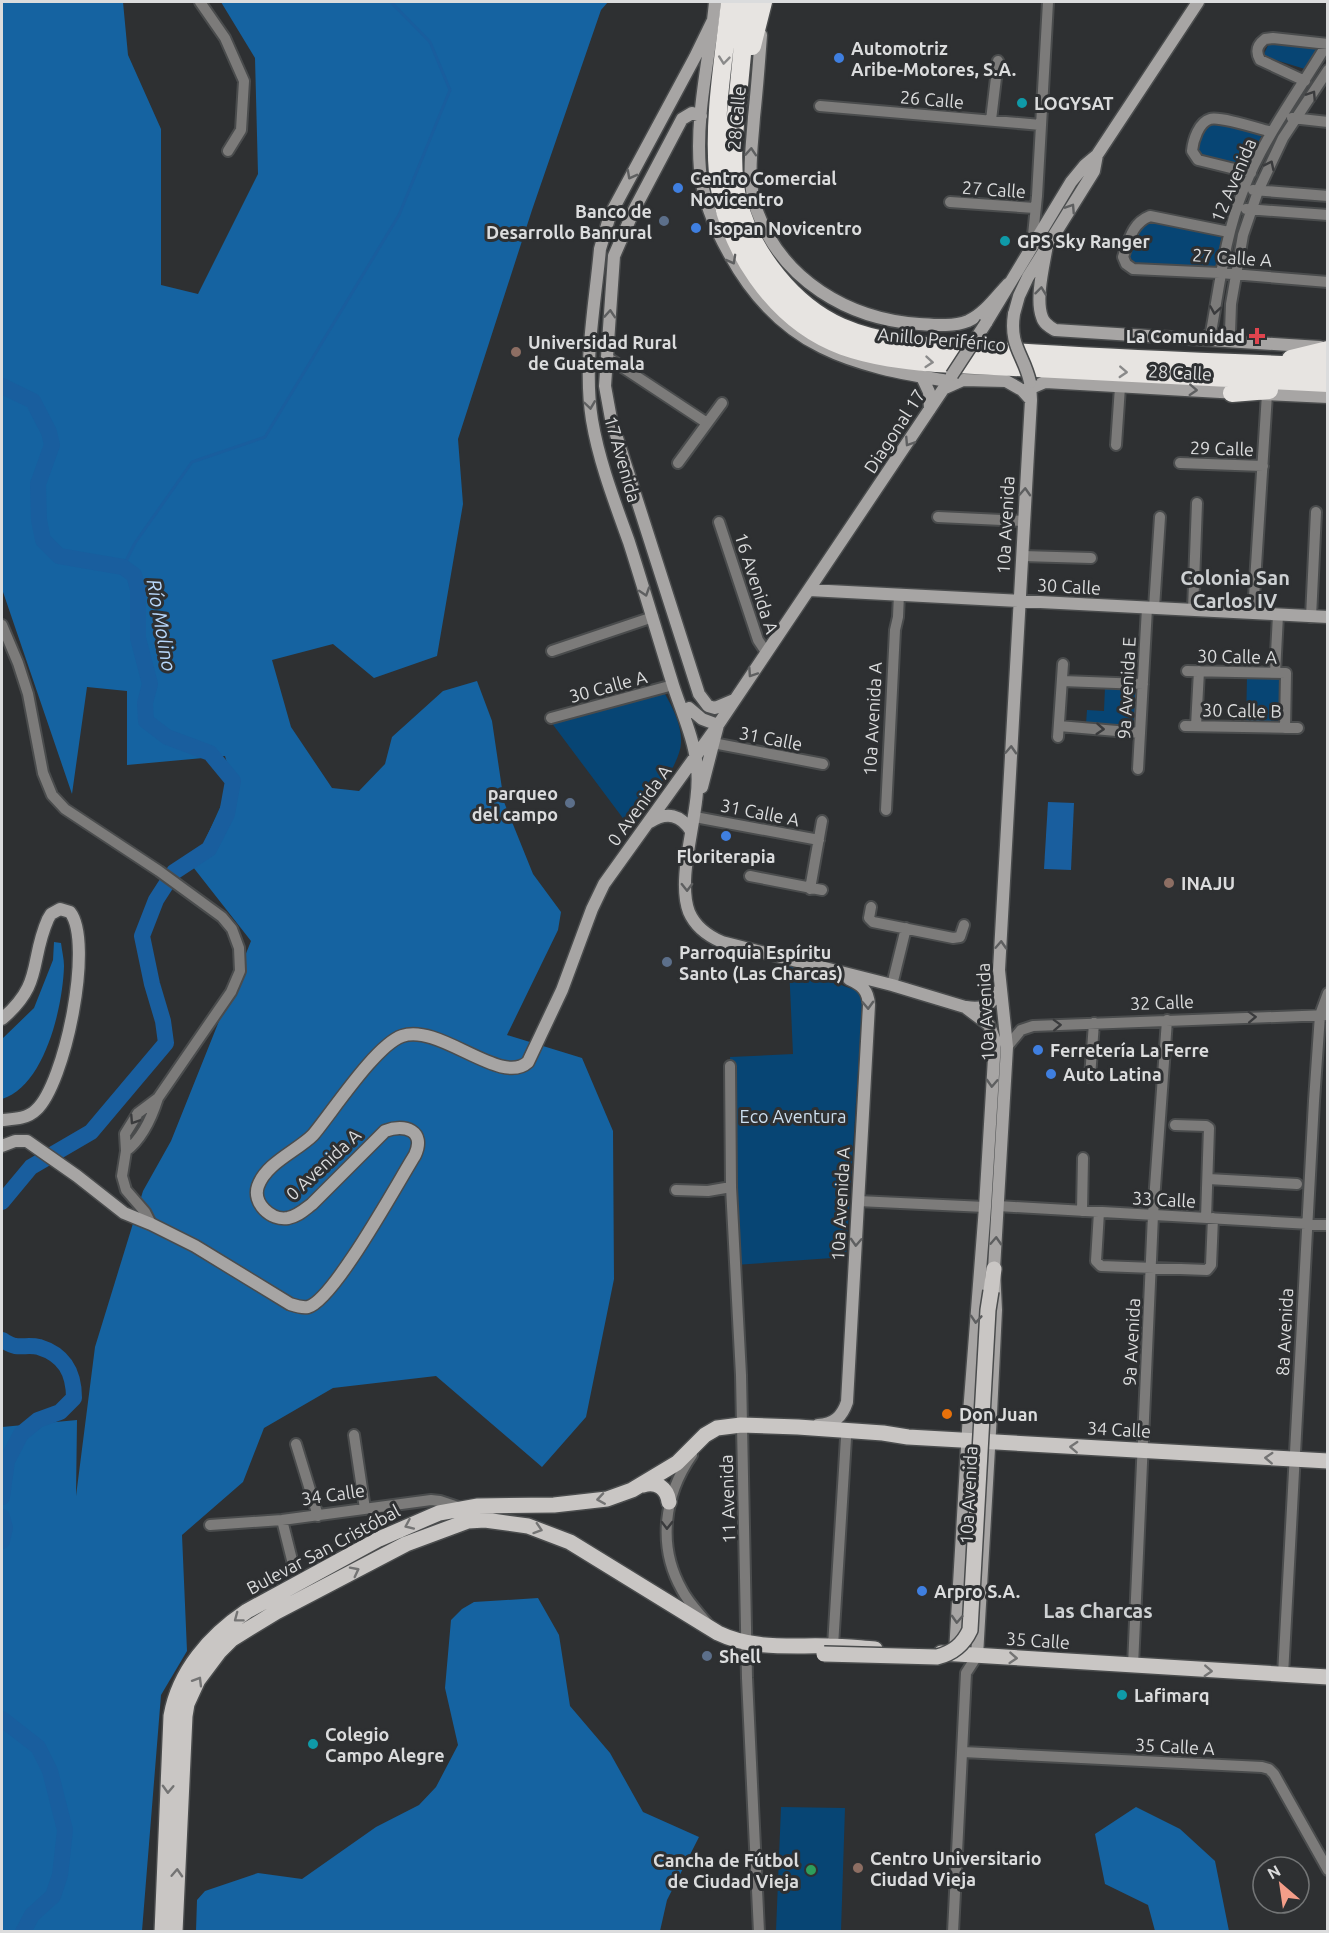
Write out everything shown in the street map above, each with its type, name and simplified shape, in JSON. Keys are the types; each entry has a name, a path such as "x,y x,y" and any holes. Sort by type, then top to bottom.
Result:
{"highway":[{"name":"Anillo Periférico","path":"730,2 717,143 718,175 724,212 735,243 754,274 781,306 816,333 841,345 887,359 1328,385"},
{"name":"Anillo Periférico","path":"747,2 734,143 734,179 739,205 749,233 770,266 792,293 818,315 842,327 888,341 1044,355 1328,367"},
{"path":"737,106 763,2"},
{"path":"749,233 797,284 819,301 856,321 896,331 987,331 1015,347"},
{"path":"1271,364 1328,349"},
{"path":"1232,393 1328,385"}],"main road":[{"path":"746,1644 937,1657 948,1654 966,1639 970,1630 988,1310 994,1269"},
{"name":"34 Calle","path":"741,1425 883,1433 967,1441 1328,1461"},
{"name":"Bulevar San Cristóbal","path":"162,1932 171,1716 178,1690 196,1658 220,1632 247,1611 389,1535 424,1519 461,1508 554,1505 607,1499 640,1486 677,1463 705,1435 717,1428 741,1425"},
{"name":"34 Calle","path":"764,1426 797,1433 846,1438 908,1437"},
{"path":"640,1486 653,1483 660,1485 668,1496 669,1502"},
{"name":"Bulevar San Cristóbal","path":"175,1932 185,1716 187,1704 198,1680 219,1652 242,1631 406,1544 468,1521 485,1520 528,1526 570,1542 728,1638 746,1644"},
{"name":"35 Calle","path":"828,1650 955,1654 1328,1677"}],"street":[{"path":"200,2 225,38 244,81 241,130 228,151"},
{"name":"Anillo Periférico","path":"715,2 701,116 700,169 705,198 721,240 742,277 771,312 809,342 877,368 948,381"},
{"name":"28 Calle","path":"763,2 750,183 756,211 763,226 772,243 787,262 816,289 846,307 898,322 954,325 966,322 978,316 1008,285"},
{"path":"1032,245 1048,2"},
{"name":"Diagonal 17","path":"695,756 718,726 948,381 987,331 1008,285 1071,182 1097,155 1198,2"},
{"name":"17 Avenida","path":"713,20 610,214 600,249 588,393 592,423 612,493 653,616 695,756 698,778 686,887 690,912 712,938 829,969"},
{"path":"1305,81 1260,60 1257,55 1258,46 1265,39 1274,38 1327,44"},
{"name":"12 Avenida","path":"1203,340 1211,332 1229,232 1244,187 1272,132 1327,44"},
{"path":"991,120 998,61"},
{"name":"12 Avenida","path":"1234,342 1229,328 1231,304 1243,235 1251,210 1283,138 1328,70"},
{"name":"26 Calle","path":"820,106 1041,125"},
{"name":"17 Avenida","path":"699,694 611,419 605,386 614,256 634,210 675,130 687,114 694,113 701,116"},
{"path":"1283,115 1296,119 1328,122"},
{"path":"1251,173 1198,160 1193,155 1193,145 1204,122 1214,118 1272,132"},
{"path":"659,124 675,130"},
{"name":"Diagonal 17","path":"1031,390 1028,371 1015,347 1012,331 1019,296 1047,245 1094,171 1097,155"},
{"path":"1244,187 1258,191 1328,196"},
{"path":"1037,196 1044,210 1054,210"},
{"name":"27 Calle","path":"950,202 1035,208"},
{"path":"1237,208 1328,215"},
{"name":"27 Calle A","path":"1229,232 1150,216 1134,225 1123,257 1126,264 1133,269 1236,274 1328,282"},
{"name":"28 Calle","path":"1047,245 1040,303 1042,317 1047,325 1055,330 1328,349"},
{"path":"607,357 707,423"},
{"path":"922,377 929,392 930,409"},
{"path":"948,381 1006,381 1031,390"},
{"name":"28 Calle","path":"1031,390 1045,382 1328,397"},
{"path":"1116,445 1120,387"},
{"name":"10a Avenida","path":"966,1673 977,1656 991,1414 996,1310 994,1269 1007,1047 999,970 1031,390"},
{"path":"1253,613 1267,394"},
{"path":"678,464 722,402"},
{"name":"29 Calle","path":"1180,463 1263,466"},
{"path":"612,493 633,486"},
{"path":"1193,610 1197,503"},
{"path":"1311,617 1316,512"},
{"path":"938,517 1024,521"},
{"name":"9a Avenida E","path":"1138,770 1143,684 1160,517"},
{"name":"16 Avenida A","path":"719,522 758,640 766,652"},
{"path":"1022,556 1091,558"},
{"name":"30 Calle","path":"809,590 1328,617"},
{"name":"10a Avenida A","path":"886,810 895,630 891,617 895,594"},
{"path":"1275,673 1278,615"},
{"path":"552,651 653,616"},
{"path":"2,625 28,694 43,773 52,795 65,809 178,884 222,917 232,929 239,948 240,971 231,992 158,1098 138,1113 125,1134 126,1151 122,1176 126,1190 145,1212 151,1224"},
{"path":"1064,664 1058,732 1140,733"},
{"name":"30 Calle A","path":"1187,671 1286,673 1285,728"},
{"name":"30 Calle B","path":"1199,671 1190,726 1298,728"},
{"path":"1062,681 1143,684"},
{"name":"30 Calle A","path":"551,718 673,685"},
{"path":"699,694 708,706 715,708 734,700"},
{"path":"689,708 698,704 699,694"},
{"path":"678,699 684,707 718,726"},
{"name":"Diagonal 17","path":"695,813 718,726"},
{"name":"31 Calle","path":"713,742 823,764"},
{"name":"0 Avenida A","path":"2,1146 15,1141 27,1141 124,1214 151,1224 195,1246 290,1304 308,1307 316,1303 330,1291 370,1230 415,1155 417,1138 414,1132 403,1127 397,1126 385,1131 312,1204 303,1212 290,1218 277,1218 265,1210 261,1204 257,1192 265,1174 313,1135 382,1049 402,1036 417,1034 436,1038 493,1064 508,1068 525,1065 531,1057 561,990 604,884 695,756"},
{"name":"31 Calle A","path":"695,813 819,840"},
{"path":"649,823 662,816 671,815 681,819 691,831"},
{"path":"750,876 816,890 822,821"},
{"path":"871,907 869,918 873,922 956,938 962,933 964,925"},
{"path":"2,1019 18,1004 29,987 48,919 55,911 66,909 75,921 77,964 74,1010 65,1051 41,1106 25,1117 2,1120"},
{"path":"891,985 906,928"},
{"path":"829,969 965,1007 980,1009 991,1003 1000,989"},
{"name":"10a Avenida A","path":"798,1427 832,1423 840,1417 847,1402 868,997 862,986 829,969"},
{"name":"8a Avenida","path":"1283,1675 1296,1459 1306,1224 1324,1015 1328,993"},
{"name":"10a Avenida","path":"955,1654 967,1441 995,1041 989,1026 965,1007"},
{"name":"32 Calle","path":"1007,1047 1016,1034 1027,1027 1324,1015"},
{"name":"9a Avenida","path":"1133,1666 1154,1215 1167,1020"},
{"path":"1090,1077 1094,1023"},
{"name":"11 Avenida","path":"730,1066 731,1187 741,1375 746,1644 759,1932"},
{"path":"1099,1212 1096,1261 1098,1264 1207,1270 1210,1268 1209,1128 1175,1125"},
{"path":"1082,1211 1083,1158"},
{"path":"987,1166 993,1202 998,1206"},
{"path":"1208,1179 1298,1184"},
{"path":"676,1190 708,1191 731,1187"},
{"path":"858,1201 985,1207"},
{"name":"33 Calle","path":"998,1206 1328,1225"},
{"path":"969,1413 974,1423 980,1425 985,1423 991,1414"},
{"path":"354,1435 365,1509"},
{"path":"705,1435 684,1466 669,1502 667,1540 676,1579 682,1592 710,1627"},
{"path":"828,1650 846,1438"},
{"path":"296,1444 318,1516"},
{"name":"34 Calle","path":"210,1525 318,1516 431,1500 461,1508"},
{"path":"282,1520 294,1568"},
{"path":"953,1932 966,1673 955,1654"},
{"name":"35 Calle A","path":"963,1752 1269,1769 1328,1870"}],"green space":[{"path":"1270,41 1326,45 1308,70 1263,56"},
{"path":"1205,120 1262,135 1245,168 1192,153"},
{"path":"1149,221 1222,235 1215,268 1135,264 1130,257 1139,227"},
{"path":"1247,677 1282,678 1280,724 1246,723"},
{"path":"1105,687 1138,689 1135,727 1086,724 1087,710 1104,711"},
{"path":"665,694 680,730 679,753 661,788 631,829 551,722"},
{"name":"Eco Aventura","path":"789,966 863,993 846,1257 735,1265 730,1057 793,1054"},
{"name":"Cancha de Fútbol de Ciudad Vieja","path":"781,1807 845,1808 841,1931 776,1931"}],"shaded area":[{"path":"2,2 123,2 128,55 161,129 161,285 198,294 258,174 255,58 221,2 608,2 601,10 532,210 458,439 463,504 437,656 374,678 333,644 272,660 291,727 332,788 359,791 385,764 392,737 443,691 477,681 492,721 504,802 533,874 561,912 558,930 507,1035 582,1058 613,1131 614,1279 586,1417 542,1467 436,1376 333,1388 264,1428 243,1482 182,1535 187,1651 161,1695 142,1931 2,1932 2,1427 77,1420 76,1496 95,1347 143,1191 171,1141 251,941 193,867 232,781 225,756 127,765 127,691 87,687 72,794 2,589"},
{"path":"1048,802 1074,803 1071,870 1044,869"},
{"path":"54,942 61,943 64,966 60,1002 49,1043 30,1078 17,1091 2,1099 2,1039 34,1008 53,960"},
{"path":"538,1598 559,1635 570,1706 610,1753 643,1812 699,1837 667,1900 660,1931 196,1931 197,1900 205,1891 258,1873 302,1879 376,1827 419,1805 436,1787 458,1745 445,1688 451,1620 462,1609 474,1602"},
{"path":"1136,1807 1180,1829 1215,1861 1229,1931 1155,1931 1148,1905 1105,1884 1095,1834"}],"waterway":[{"path":"123,567 135,543 192,462 265,437 399,215 450,90 430,42 391,2"},
{"name":"Río Molino","path":"2,386 33,401 49,432 52,445 38,484 39,520 43,540 59,556 123,567 134,575 138,589 138,638 150,684 145,703 146,721 167,737 210,753 233,781 227,814 209,849 174,872 156,900 142,936 152,984 163,1021 166,1043 91,1132 31,1167 2,1202"},
{"name":"Río Molino","path":"2,1340 15,1346 33,1346 48,1350 62,1360 70,1373 74,1389 74,1398 60,1412 38,1420 21,1434 7,1461 2,1497"},
{"name":"Río Molino","path":"2,1517 5,1528 2,1541"},
{"name":"Río Molino","path":"2,1719 38,1747 50,1771 65,1830 60,1875 53,1896 32,1915 23,1932"}],"place":[{"name":"Automotriz Aribe-Motores, S.A.","path":"839,58"},
{"name":"LOGYSAT","path":"1022,103"},
{"name":"Centro Comercial Novicentro","path":"678,188"},
{"name":"Banco de Desarrollo Banrural","path":"664,221"},
{"name":"Isopan Novicentro","path":"696,228"},
{"name":"GPS Sky Ranger","path":"1005,241"},
{"name":"La Comunidad","path":"1257,336"},
{"name":"Universidad Rural de Guatemala","path":"516,352"},
{"name":"parqueo del campo","path":"570,803"},
{"name":"Floriterapia","path":"726,836"},
{"name":"INAJU","path":"1169,883"},
{"name":"Parroquia Espíritu Santo (Las Charcas)","path":"667,962"},
{"name":"Ferretería La Ferre","path":"1038,1050"},
{"name":"Auto Latina","path":"1051,1074"},
{"name":"Don Juan","path":"947,1414"},
{"name":"Arpro S.A.","path":"922,1591"},
{"name":"Shell","path":"707,1656"},
{"name":"Lafimarq","path":"1122,1695"},
{"name":"Colegio Campo Alegre","path":"313,1744"},
{"name":"Centro Universitario Ciudad Vieja","path":"858,1868"},
{"name":"Cancha de Fútbol de Ciudad Vieja","path":"811,1870"}],"district":[{"name":"Colonia San Carlos IV","path":"1235,588"},
{"name":"Las Charcas","path":"1098,1610"}]}
